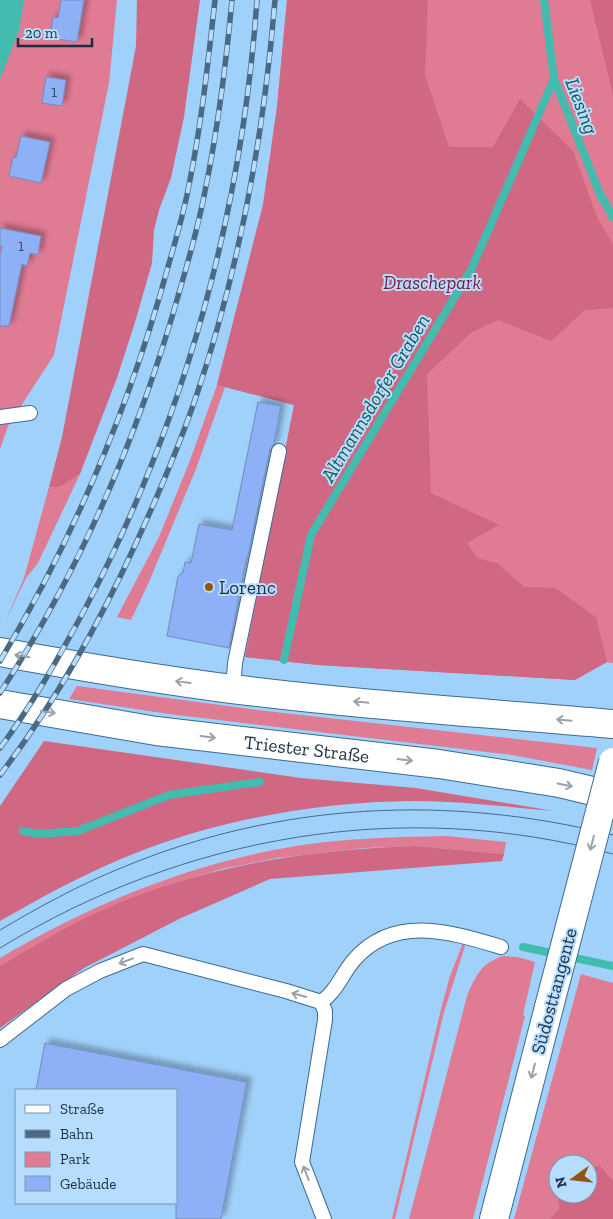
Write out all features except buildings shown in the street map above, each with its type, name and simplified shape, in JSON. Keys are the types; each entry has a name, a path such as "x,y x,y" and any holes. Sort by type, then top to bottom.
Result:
{"main road":[{"path":"0,652 143,677 234,689 377,704 613,724"},
{"name":"Triester Straße","path":"0,704 156,731 438,764 559,783 613,796"},
{"name":"Südosttangente","path":"494,1219 613,762"}],"lane":[{"path":"0,417 30,413"},
{"path":"234,689 235,663 280,451"},
{"path":"321,1002 329,997 354,960 383,939 396,933 424,930 466,937 500,947"},
{"path":"0,1040 66,989 100,970 143,954 286,991 321,1002 325,1011 325,1020 302,1162 324,1219"}],"green space":[{"path":"0,0 117,0 109,83 54,355 8,426 0,449"},
{"path":"137,0 200,0 184,117 171,178 154,230 152,263 117,378 80,474 60,487 49,487 62,437 136,46"},
{"name":"Draschepark","path":"287,0 613,0 613,663 607,662 575,680 318,665 245,657 294,405 225,387 196,469 149,582 131,620 117,617 159,537 189,463 217,385 263,205 277,107"},
{"name":"Draschepark","path":"287,0 428,0 425,75 449,147 493,147 520,99 573,151 597,217 613,244 613,308 585,310 551,341 498,320 472,332 427,374 431,493 499,525 467,543 477,558 497,563 524,587 555,588 596,617 607,662 575,680 318,665 245,657 294,405 217,385 263,205 277,107"},
{"path":"590,0 613,0 613,95"},
{"path":"80,474 38,563 26,578 5,622 24,578 49,487 60,487"},
{"path":"77,686 257,710 597,748 592,770 512,755 169,714 69,699"},
{"path":"44,741 301,778 416,788 554,811 467,803 414,801 346,804 278,813 211,828 127,856 72,882 0,921 0,806"},
{"path":"447,836 506,842 504,854 416,846 364,848 277,858 222,869 168,885 80,921 0,966 0,958 70,920 143,888 218,863 257,853 315,843 371,838"},
{"path":"416,846 504,854 502,861 270,879 179,919 84,968 0,1028 0,966 69,926 119,903 160,887 244,865 329,852"},
{"path":"463,943 465,946 444,1012 395,1219 392,1219 441,1009 450,976"},
{"path":"502,956 518,957 535,962 523,1015 525,1016 473,1219 409,1219 467,996 473,982 484,967"},
{"path":"581,974 613,983 613,1185 612,1181 598,1166 598,1154 548,1154 548,1204 559,1204 559,1209 550,1219 514,1219"},
{"path":"598,1166 613,1181 613,1219 550,1219 559,1209 559,1204 598,1204"}],"shaded area":[{"path":"0,0 24,0 19,31 0,79"}],"waterway":[{"name":"Liesing","path":"544,0 554,79 600,194 613,217"},
{"name":"Altmannsdorfer Graben","path":"284,660 311,535 471,270 554,79"},
{"name":"Altmannsdorfer Graben","path":"23,831 39,834 78,831 169,795 260,782"},
{"path":"523,947 613,966"}],"tram line":[{"path":"0,930 59,897 121,868 181,846 241,829 303,818 364,811 426,810 489,814 551,822 613,835"},
{"path":"0,948 71,909 144,878 220,854 297,837 375,829 454,829 534,837 613,854"}],"railway":[{"path":"0,661 52,567 98,470 118,420 153,319 181,219 193,167 204,95 215,0"},
{"path":"0,693 57,597 106,497 128,445 165,339 191,251 205,191 221,96 232,0"},
{"path":"0,748 35,697 86,607 121,536 152,463 180,388 203,312 222,236 238,158 257,0"},
{"path":"0,775 39,720 91,633 153,505 197,394 226,297 248,199 264,100 275,0"}],"place":[{"name":"Lorenc","path":"209,587"}]}
